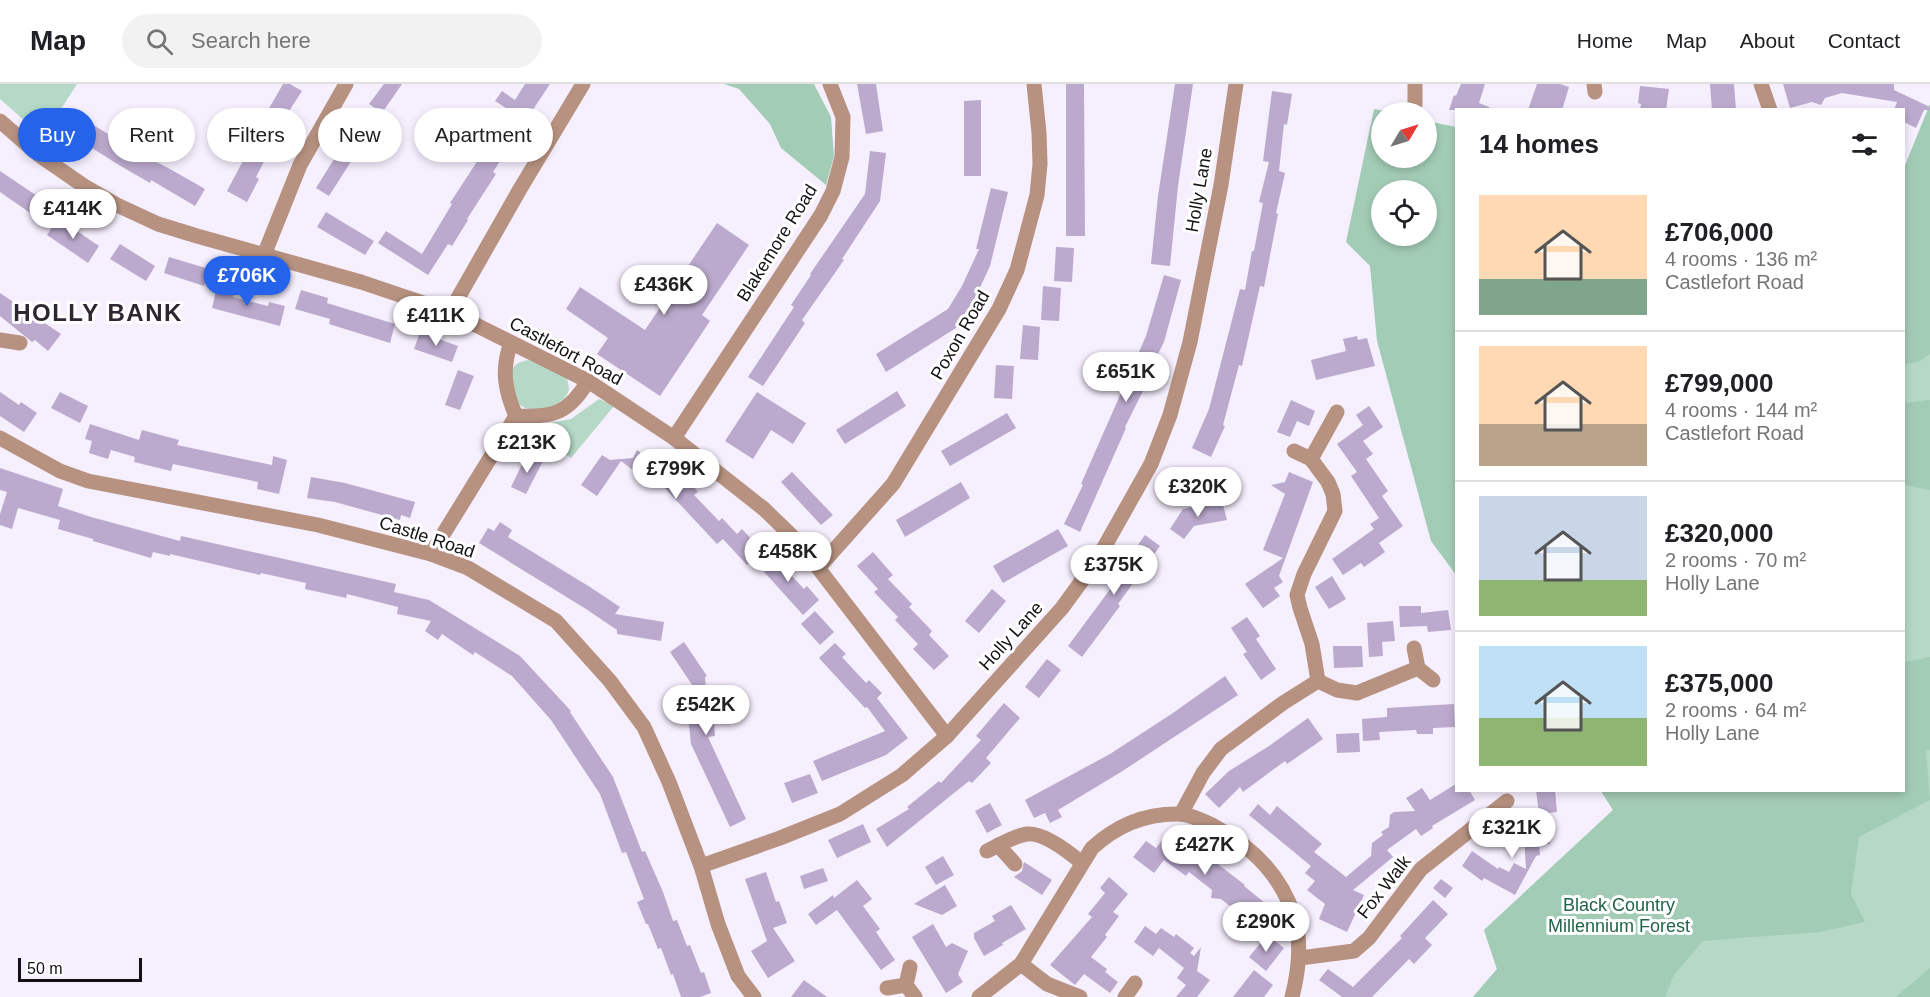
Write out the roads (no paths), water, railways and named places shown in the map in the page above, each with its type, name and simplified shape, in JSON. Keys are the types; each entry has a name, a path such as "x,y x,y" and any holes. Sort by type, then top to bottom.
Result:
{"street":[{"path":"264,255 300,165 346,84"},
{"path":"450,312 583,84"},
{"name":"Blakemore Road","path":"674,438 821,215 833,191 842,157 843,117 830,84"},
{"name":"Poxon Road","path":"819,567 893,484 1004,300 1017,270 1037,195 1040,164 1034,84"},
{"name":"Holly Lane","path":"701,866 840,814 902,776 947,736 1062,608 1097,560 1151,464 1170,415 1190,342 1221,185 1236,84"},
{"path":"1415,84 1415,102"},
{"path":"1761,84 1769,108"},
{"name":"Castlefort Road","path":"0,121 39,155 84,186 117,205 158,224 361,282 450,312 588,381 674,438 764,509 799,543 947,736"},
{"path":"0,340 20,344"},
{"path":"511,343 504,369 508,395 516,416"},
{"path":"516,416 534,417 563,410 578,399 588,381"},
{"path":"1311,459 1336,412"},
{"path":"430,554 516,416"},
{"name":"Castle Road","path":"0,438 60,471 88,481 318,525 430,554 468,568 556,621 610,681 644,727 669,782 701,866 718,924 738,976 754,997"},
{"path":"1294,451 1311,459 1334,494 1335,511 1304,574 1297,595 1312,644 1318,681"},
{"path":"1414,648 1418,668 1433,680"},
{"path":"1318,681 1337,690 1357,693 1418,668"},
{"path":"1181,814 1203,773 1221,749 1283,703 1318,681"},
{"name":"Fox Walk","path":"1300,958 1354,951 1369,938 1421,869 1507,801"},
{"path":"979,997 1022,964 1092,848 1126,824 1181,814 1201,819 1245,844 1276,878 1295,918 1300,958 1292,997"},
{"path":"1490,815 1509,837"},
{"path":"1015,864 992,848 1014,837 1030,833 1050,840 1082,863"},
{"path":"1022,964 1047,984 1080,997"},
{"path":"887,988 910,991 910,967"},
{"path":"1125,997 1135,984"}],"district":[{"name":"HOLLY BANK","path":"98,312"}],"park label":[{"name":"Black Country Millennium Forest","path":"1619,915"}]}
